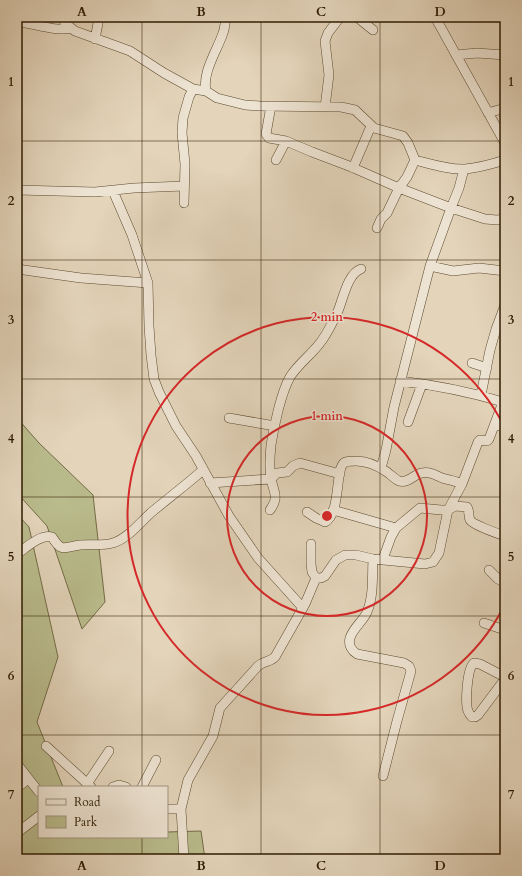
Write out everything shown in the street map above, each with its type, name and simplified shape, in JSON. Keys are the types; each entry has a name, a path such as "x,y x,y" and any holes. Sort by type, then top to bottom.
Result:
{"street":[{"path":"62,17 71,28 95,39 130,51 164,73 193,89 206,91 217,98 245,105 325,107 355,110 371,126 403,136 408,143 415,160 387,213 381,219 377,228"},
{"path":"206,91 207,73 223,34 226,17"},
{"path":"325,107 329,75 325,41 328,33 340,17"},
{"path":"357,17 373,30"},
{"path":"435,17 505,143"},
{"path":"95,39 99,18"},
{"path":"17,22 32,23 53,29 63,30 71,28"},
{"path":"456,54 477,53 505,55"},
{"path":"184,203 183,118 193,89"},
{"path":"270,106 266,135 269,138 286,141 451,208 485,219 505,219"},
{"path":"488,113 505,108"},
{"path":"352,168 371,126"},
{"path":"276,160 286,141"},
{"path":"415,160 433,165 464,169 505,160"},
{"path":"381,468 400,381 430,266 459,188 464,169"},
{"path":"17,190 81,192 184,186"},
{"path":"113,191 132,234 148,283 149,326 154,379 158,392 229,516 258,558 303,608"},
{"path":"430,266 453,271 478,268 505,272"},
{"path":"17,269 81,278 148,283"},
{"path":"270,510 276,499 275,489 271,479 271,446 285,390 290,378 297,368 322,341 335,316 352,276 361,269"},
{"path":"481,395 496,329 505,305"},
{"path":"472,363 487,368"},
{"path":"316,578 325,576 336,560 345,555 356,554 373,559 425,564 433,562 436,559 440,548 448,510 462,484 478,442 481,440 488,440 504,402 481,395 400,381"},
{"path":"408,422 422,384"},
{"path":"228,418 275,426"},
{"path":"494,425 505,427"},
{"path":"307,512 325,522 329,519 333,510 342,464 348,461 366,462 381,468 396,479 403,481 407,481 422,472 428,472 462,484"},
{"path":"210,483 271,479 277,474 287,472 295,464 300,463 340,474"},
{"path":"17,554 36,542 49,537 62,548 82,545 109,544 118,541 128,535 153,511 203,470"},
{"path":"383,559 396,528 420,508 448,510 455,506 467,507 469,510 470,520 473,524 485,527 505,536"},
{"path":"333,510 396,528"},
{"path":"311,544 312,572 316,578"},
{"path":"373,559 370,605 365,616 359,622 350,638 350,646 357,654 404,663 410,666 411,671 396,721 383,776"},
{"path":"489,570 498,579 505,583"},
{"path":"184,859 181,809 188,780 213,736 220,708 258,666 263,662 271,661 275,657 303,608 316,578"},
{"path":"484,623 505,630"},
{"path":"474,663 480,664 505,678 478,715 472,717 468,712 467,704 468,677 471,666 474,663"},
{"path":"46,746 89,786 109,751"},
{"path":"143,786 156,760"},
{"path":"17,764 38,791"},
{"path":"17,788 28,779"},
{"path":"168,809 181,809"},
{"path":"17,833 38,817"}],"green space":[{"path":"17,418 39,443 93,495 105,602 82,629 47,526 17,493"},
{"path":"17,514 29,527 58,657 37,722 63,786 38,786 38,838 168,838 168,832 201,831 205,859 17,859"}]}
